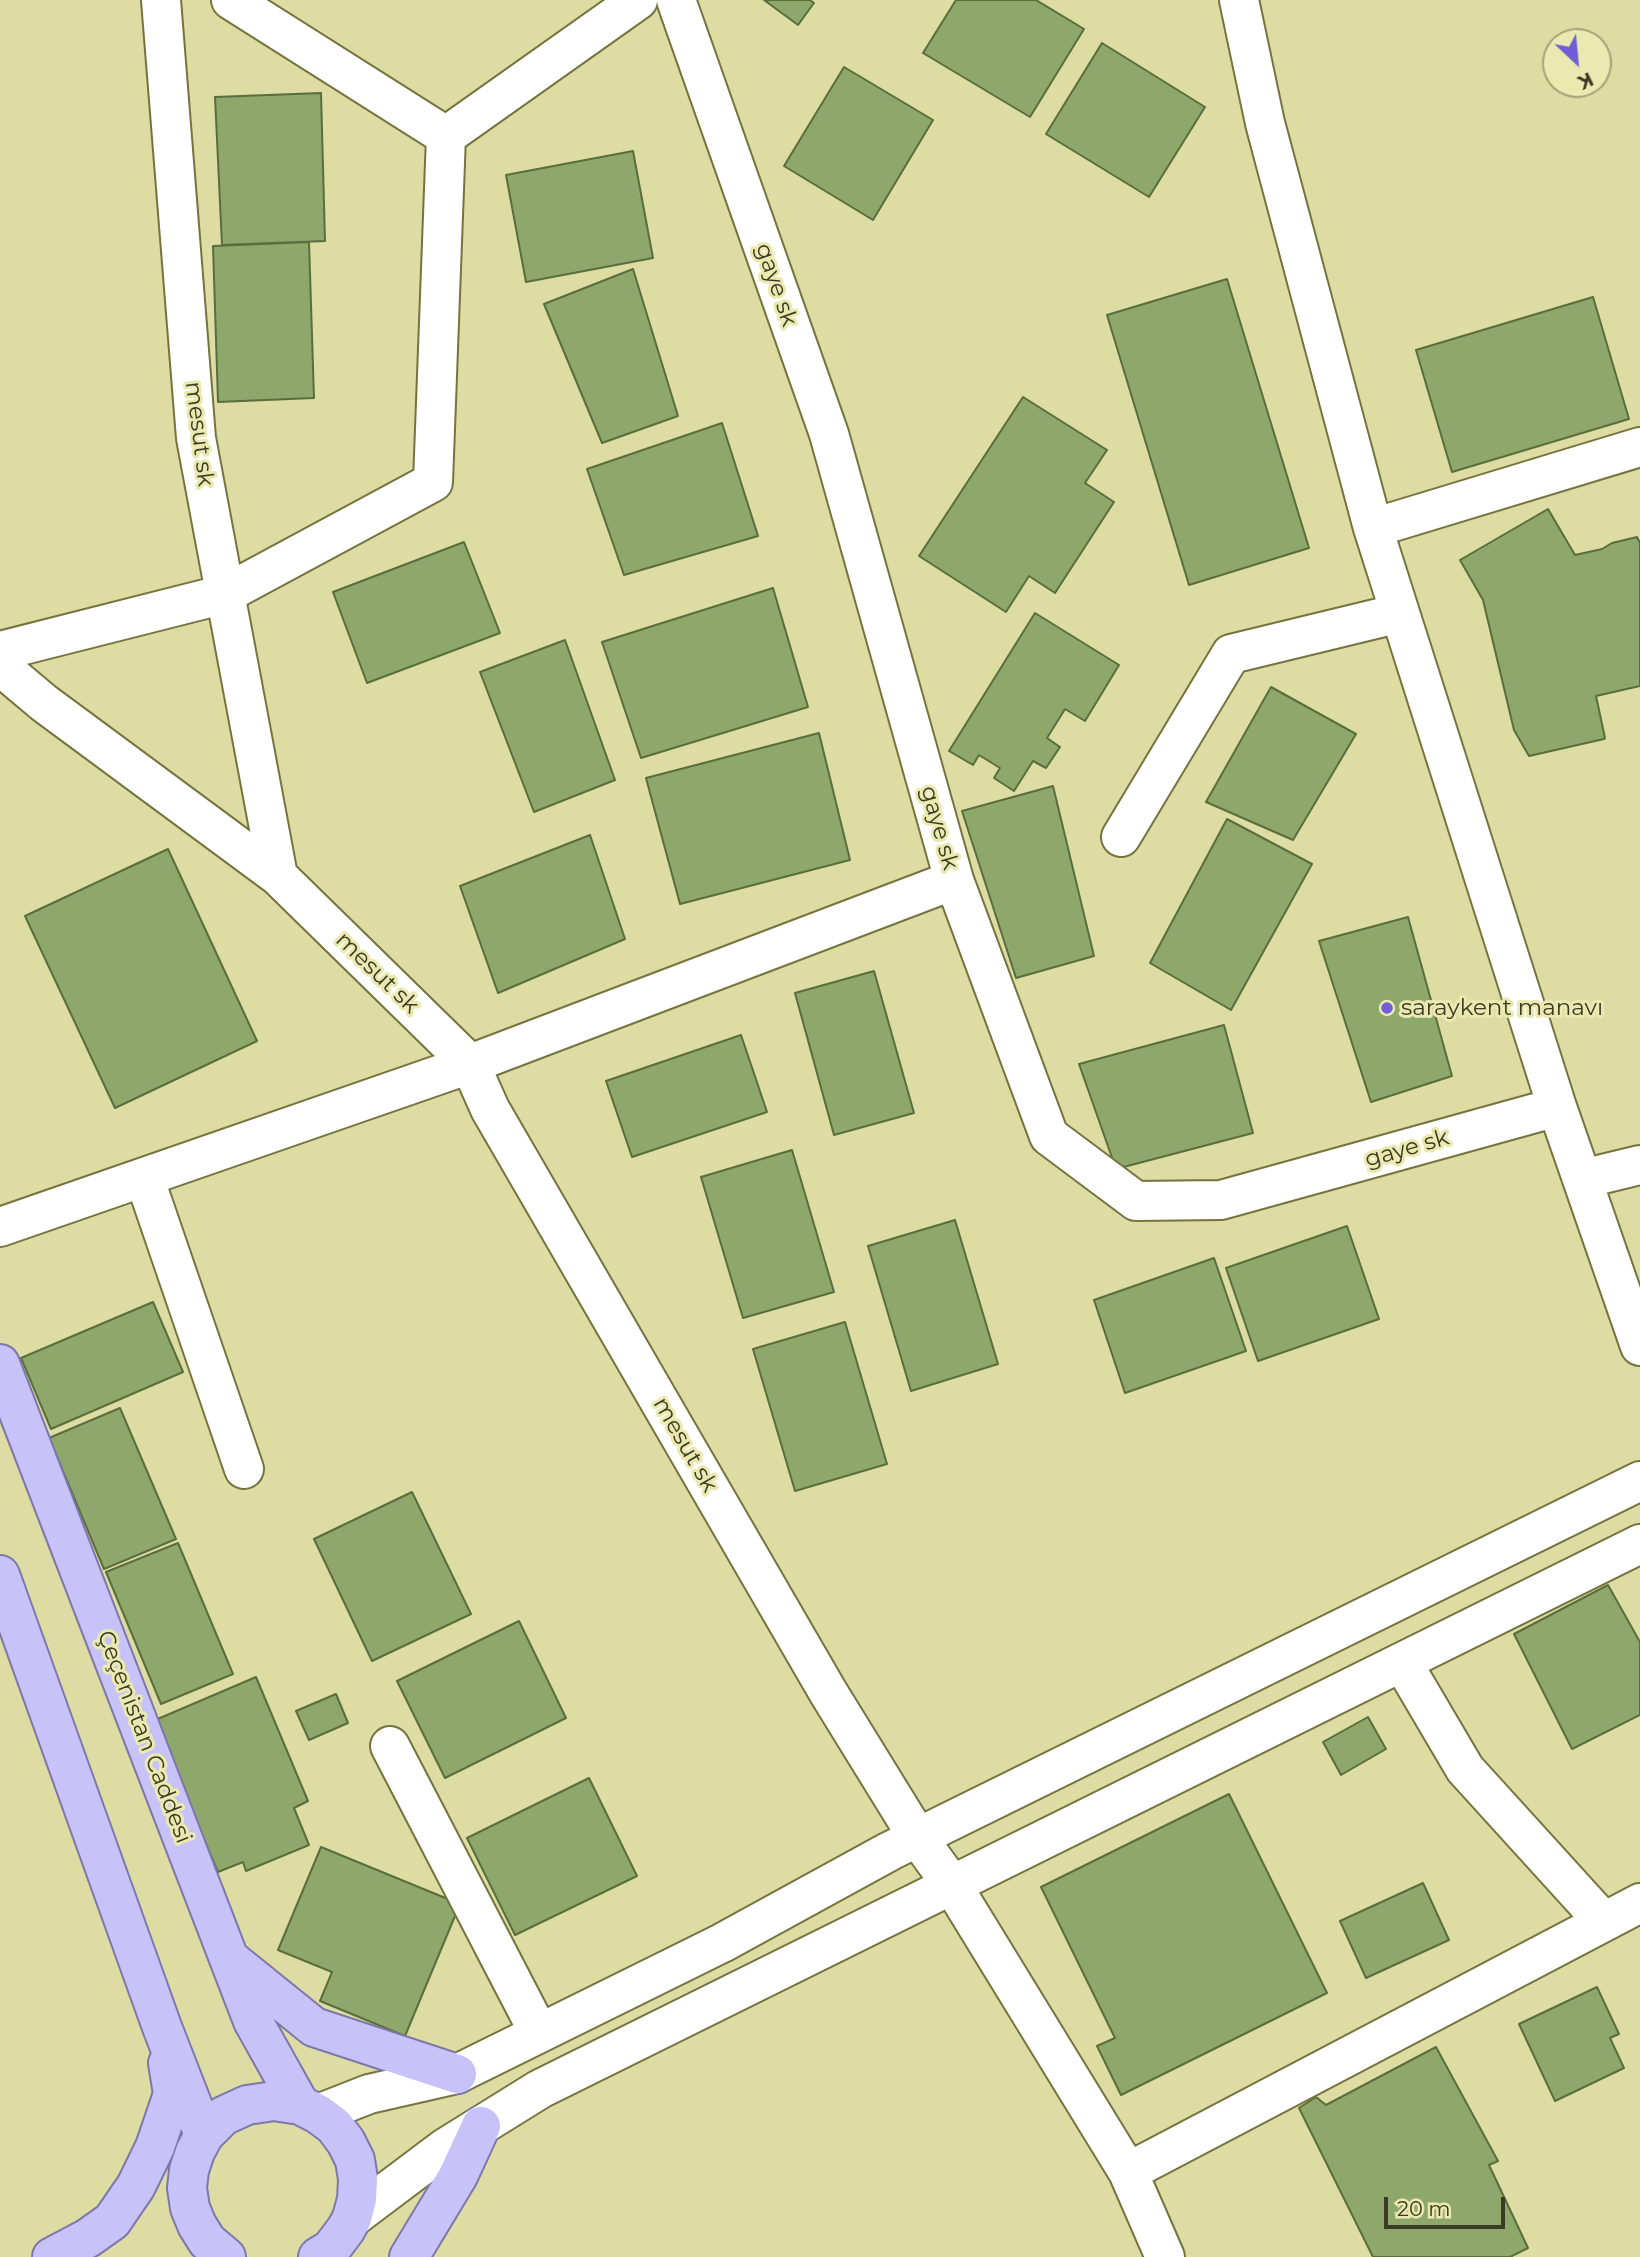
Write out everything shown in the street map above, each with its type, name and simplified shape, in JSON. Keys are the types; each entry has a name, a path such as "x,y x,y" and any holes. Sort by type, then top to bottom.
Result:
{"main road":[{"name":"Çeçenistan Caddesi","path":"0,1364 253,2021 309,2109 334,2126 355,2160 358,2179 352,2235"},
{"path":"0,1575 162,2027 204,2135"},
{"path":"229,1959 314,2027 457,2074"},
{"path":"52,2257 88,2238 112,2221 136,2186 155,2147 173,2094 162,2027"},
{"path":"226,2257 207,2241 190,2208 187,2188 189,2170 204,2135 223,2116 247,2105 274,2101 309,2109"},
{"path":"409,2257 458,2176 481,2126"},
{"path":"318,2257 352,2235"}],"street":[{"name":"mesut sk","path":"161,0 196,438 278,876 470,1064 490,1109 828,1692 1129,2172 1165,2257"},
{"path":"231,0 446,136"},
{"path":"446,136 638,0"},
{"name":"gaye sk","path":"676,0 829,434 954,880 1049,1136 1136,1201 1222,1200 1557,1107"},
{"path":"1239,0 1265,123 1373,528 1557,1107 1640,1346"},
{"path":"0,651 225,594 433,482 446,136"},
{"path":"1373,528 1640,447"},
{"path":"1121,837 1231,654 1400,612"},
{"path":"0,666 44,703 278,876"},
{"path":"0,1227 470,1064 954,880"},
{"path":"1582,1180 1640,1165"},
{"path":"144,1177 244,1469"},
{"path":"309,2109 457,2074 722,1942 918,1838 1640,1481"},
{"path":"352,2235 445,2148 540,2089 1640,1544"},
{"path":"1402,1662 1465,1769 1604,1922"},
{"path":"390,1746 539,2033"},
{"path":"1129,2172 1640,1903"}],"building":[{"path":"764,0 810,0 814,3 798,25"},
{"path":"956,0 1036,0 1084,29 1030,117 923,53"},
{"path":"1102,43 1205,107 1149,197 1046,134"},
{"path":"844,67 933,120 873,220 784,166"},
{"path":"321,93 325,241 222,245 215,97"},
{"path":"633,151 653,258 526,282 506,175"},
{"path":"309,242 314,398 218,402 213,246"},
{"path":"633,269 678,416 602,443 544,304"},
{"path":"1227,279 1309,548 1189,585 1107,315"},
{"path":"1593,297 1629,419 1452,472 1416,350"},
{"path":"1023,397 1107,450 1085,483 1114,502 1055,593 1029,576 1006,612 919,556"},
{"path":"722,423 758,536 624,575 587,469"},
{"path":"1548,509 1575,555 1637,537 1640,543 1640,686 1596,696 1604,739 1529,756 1514,730 1483,600 1460,560"},
{"path":"464,542 500,633 367,683 333,592"},
{"path":"773,588 808,707 641,758 602,642"},
{"path":"1035,613 1119,665 1085,721 1065,709 1047,738 1060,747 1046,768 1033,761 1014,791 994,778 1000,768 979,755 973,765 949,751"},
{"path":"565,640 615,780 534,812 480,672"},
{"path":"1271,687 1356,734 1293,840 1206,802"},
{"path":"819,733 850,860 680,904 646,778"},
{"path":"1053,786 1094,956 1016,978 962,811"},
{"path":"1227,819 1312,864 1231,1010 1150,963"},
{"path":"590,835 625,939 498,993 460,886"},
{"path":"168,849 257,1041 115,1108 25,916"},
{"path":"1408,917 1452,1076 1371,1102 1319,941"},
{"path":"874,971 914,1113 834,1135 795,993"},
{"path":"1224,1025 1253,1133 1116,1169 1079,1064"},
{"path":"741,1035 767,1112 632,1157 606,1081"},
{"path":"792,1150 834,1292 743,1318 701,1177"},
{"path":"955,1220 998,1364 911,1391 868,1246"},
{"path":"1347,1226 1379,1319 1258,1361 1226,1268"},
{"path":"1214,1258 1246,1351 1125,1393 1094,1300"},
{"path":"153,1302 183,1372 51,1429 21,1358"},
{"path":"845,1322 887,1464 795,1491 753,1349"},
{"path":"120,1408 176,1539 104,1569 49,1438"},
{"path":"412,1492 471,1614 372,1661 314,1539"},
{"path":"178,1543 233,1674 161,1704 106,1572"},
{"path":"1608,1585 1640,1642 1640,1715 1572,1749 1514,1634"},
{"path":"519,1621 566,1718 445,1778 397,1681"},
{"path":"256,1677 308,1801 294,1808 309,1845 246,1871 243,1862 218,1872 153,1721"},
{"path":"336,1694 348,1723 309,1740 296,1711"},
{"path":"1368,1717 1386,1749 1341,1775 1323,1742"},
{"path":"589,1778 637,1876 515,1935 467,1838"},
{"path":"1229,1794 1327,1993 1121,2095 1097,2046 1115,2038 1041,1887"},
{"path":"321,1847 460,1904 405,2036 320,2001 332,1972 278,1950"},
{"path":"1423,1883 1449,1940 1366,1978 1340,1921"},
{"path":"1597,1987 1619,2034 1610,2038 1624,2068 1555,2101 1519,2024"},
{"path":"1436,2047 1498,2161 1489,2165 1528,2248 1510,2257 1373,2257 1299,2108 1316,2097 1326,2105"}],"place":[{"name":"saraykent manavı","path":"1387,1008"}]}
